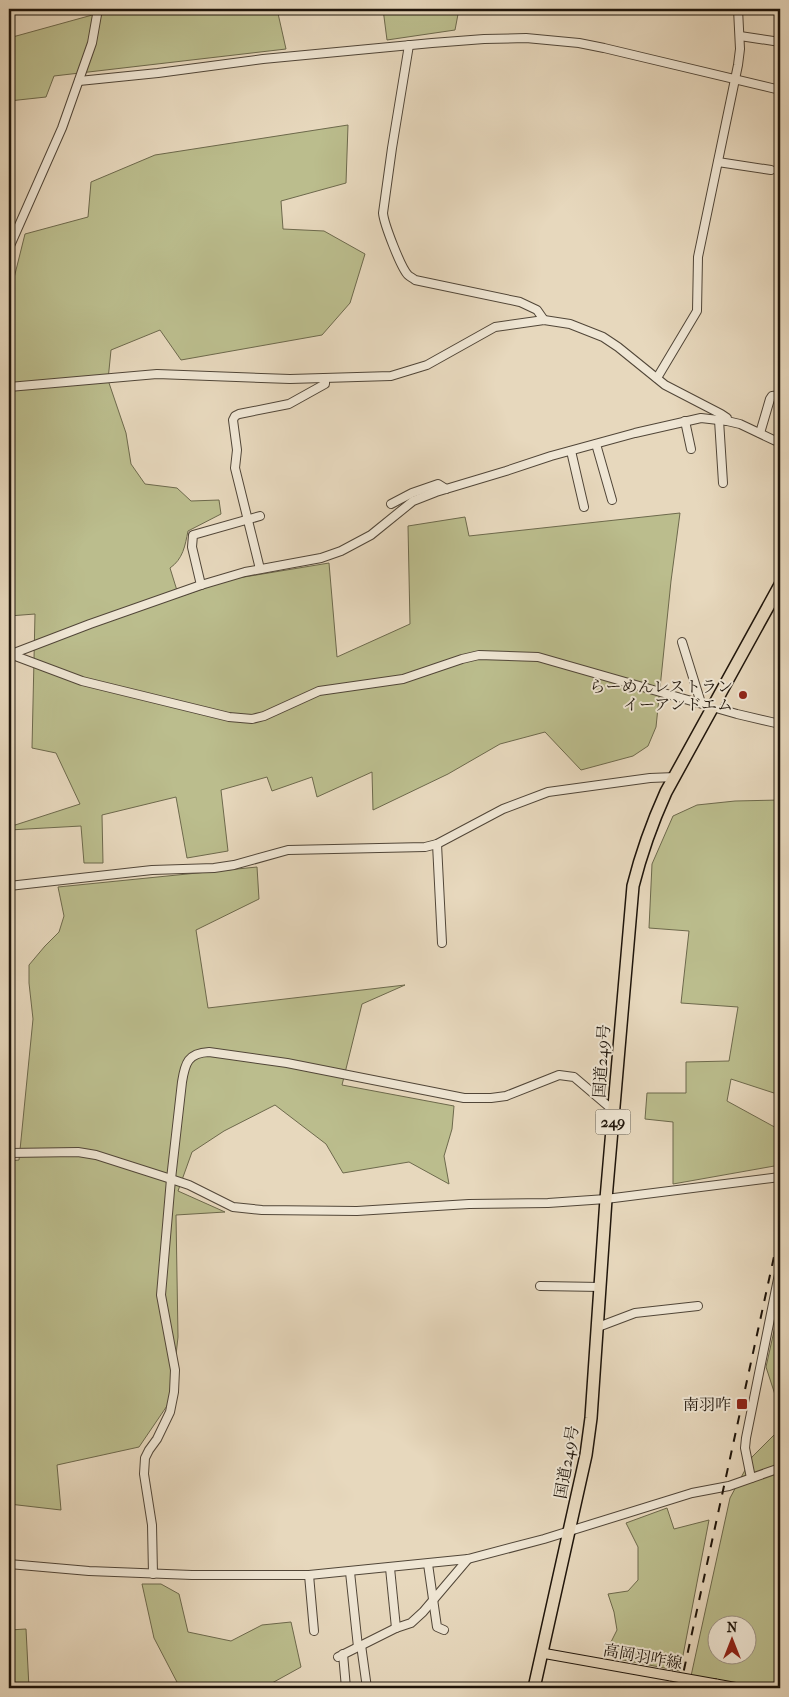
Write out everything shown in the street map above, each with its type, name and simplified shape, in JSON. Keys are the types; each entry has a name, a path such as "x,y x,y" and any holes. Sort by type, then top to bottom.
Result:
{"highway":[{"name":"国道249号","path":"534,1688 586,1454 633,886 651,824 666,792 780,584"}],"main road":[{"name":"高岡羽咋線","path":"542,1653 738,1688"}],"street":[{"path":"9,248 62,128 92,43 98,9"},
{"path":"657,378 697,311 698,257 736,80 740,49 738,9"},
{"path":"740,36 780,42"},
{"path":"79,81 263,59 467,40 526,38 579,43 780,90"},
{"path":"409,46 383,213 383,220 394,248 408,275 415,280 520,302 537,310 544,320"},
{"path":"718,162 771,170"},
{"path":"9,388 157,374 266,379 380,377 427,365 495,327 544,320 570,324 603,338 618,347 665,385 728,418 723,420"},
{"path":"260,569 235,468 238,450 233,420 235,416 295,402 325,384 325,378"},
{"path":"760,433 770,399 772,396 780,395"},
{"path":"10,655 90,624 201,585 260,569 321,558 341,551 371,535 414,501 446,489 596,444 701,418 740,424 780,443"},
{"path":"723,420 723,483"},
{"path":"685,421 691,449"},
{"path":"596,444 612,500"},
{"path":"571,451 584,507"},
{"path":"391,504 412,493 438,484 446,489"},
{"path":"201,585 192,547 194,534 260,516"},
{"path":"682,642 701,703"},
{"path":"10,655 82,681 241,719 264,716 319,691 403,679 479,655 538,657 780,724"},
{"path":"9,886 152,870 214,868 288,850 438,844 503,810 548,792 650,778 675,777"},
{"path":"438,844 442,943"},
{"path":"153,1574 152,1525 144,1474 145,1458 170,1412 174,1392 175,1370 161,1295 171,1179 184,1070 191,1057 202,1053 287,1063 464,1098 506,1096 559,1075 567,1075 574,1077 614,1111"},
{"path":"9,1153 78,1152 96,1155 189,1185 233,1207 262,1210 357,1211 469,1204 548,1203 606,1199 780,1177"},
{"path":"751,1478 745,1448 746,1438 778,1288 780,1268"},
{"path":"540,1286 601,1287"},
{"path":"598,1327 635,1313 698,1306"},
{"path":"9,1564 89,1571 192,1576 309,1575 428,1564 468,1559 569,1531 692,1493 730,1486 780,1468"},
{"path":"346,1688 341,1655 396,1628 411,1623 433,1601 468,1559"},
{"path":"428,1564 437,1627 444,1630"},
{"path":"390,1568 396,1628"},
{"path":"350,1572 367,1688"},
{"path":"309,1575 314,1631"}],"green space":[{"path":"114,9 277,9 286,49 54,76 46,97 9,101 9,38"},
{"path":"383,9 459,9 455,30 387,40"},
{"path":"348,125 346,183 281,201 283,229 324,231 365,254 350,303 322,335 181,360 160,330 111,350 108,380 126,433 131,464 145,484 177,488 191,501 219,500 221,514 188,531 181,556 170,568 179,597 232,579 329,563 337,657 410,624 408,526 465,517 469,536 680,513 656,727 648,746 633,756 581,770 545,732 500,744 448,774 373,810 372,772 317,797 312,777 272,791 267,777 221,790 228,851 187,858 176,797 102,815 103,863 84,863 81,826 9,830 9,827 80,804 56,753 32,748 35,614 9,616 9,298 25,234 88,217 91,182 155,155"},
{"path":"780,800 780,1095 731,1079 727,1101 780,1130 780,1165 673,1184 673,1122 645,1119 647,1093 686,1093 686,1062 729,1061 738,1007 681,1003 689,931 649,928 652,864 673,816 697,805 735,801"},
{"path":"257,867 259,899 196,930 208,1008 405,985 362,1004 342,1085 454,1106 452,1129 444,1156 449,1184 409,1162 343,1173 326,1144 275,1105 224,1131 192,1152 178,1191 225,1212 176,1215 178,1337 171,1400 139,1447 57,1465 61,1510 9,1504 9,1161 19,1160 33,1019 29,965 59,932 64,916 58,887"},
{"path":"780,1304 780,1410 766,1367"},
{"path":"780,1429 780,1496 778,1497 780,1542 780,1688 756,1688 691,1676 730,1498 752,1457"},
{"path":"667,1508 674,1529 709,1520 680,1671 613,1658 611,1642 617,1630 608,1594 628,1591 638,1580 638,1547 626,1523"},
{"path":"142,1584 161,1584 179,1594 188,1632 231,1641 262,1625 291,1622 301,1667 263,1688 108,1688 178,1684 154,1638"},
{"path":"26,1629 29,1688 9,1688 9,1630"}],"railway":[{"path":"680,1688 780,1229"}],"place":[{"name":"らーめんレストラン イーアンドエム","path":"743,695"},
{"name":"南羽咋","path":"742,1404"}]}
